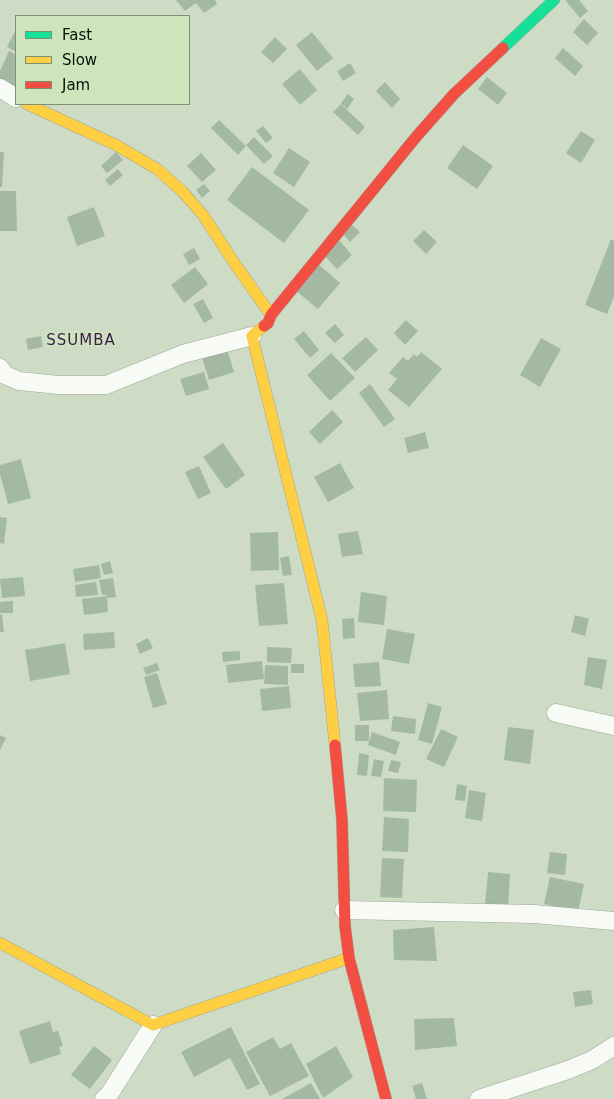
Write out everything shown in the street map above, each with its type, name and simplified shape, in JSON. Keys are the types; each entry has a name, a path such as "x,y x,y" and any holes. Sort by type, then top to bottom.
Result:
{"street":[{"path":"0,368 5,375 19,382 59,385 106,385 183,354 252,336 268,323 271,314 416,137 454,94 554,0"},
{"path":"0,88 15,97"},
{"path":"29,105 116,145 157,169 182,191 203,214 234,264 271,314"},
{"path":"252,336 322,620 342,820 344,926 349,958 386,1099"},
{"path":"556,713 614,726"},
{"path":"344,910 534,914 614,921"},
{"path":"0,943 153,1025"},
{"path":"104,1099 153,1025 349,958"},
{"path":"479,1099 568,1070 592,1060 614,1046"}],"building":[{"path":"176,0 215,0 217,4 204,13 196,3 185,11"},
{"path":"565,0 579,0 588,11 580,18"},
{"path":"584,19 598,33 587,45 573,32"},
{"path":"15,31 15,51 7,47"},
{"path":"312,32 333,58 317,71 296,45"},
{"path":"275,37 287,49 273,63 261,52"},
{"path":"563,48 583,66 575,76 555,58"},
{"path":"9,51 15,54 15,88 0,81 0,71"},
{"path":"350,63 356,73 343,81 337,71"},
{"path":"300,69 317,90 300,105 282,84"},
{"path":"487,77 507,93 498,105 478,89"},
{"path":"385,82 400,99 392,108 376,91"},
{"path":"348,94 354,99 347,109 341,103"},
{"path":"341,104 365,127 358,135 333,112"},
{"path":"219,120 246,146 238,155 211,128"},
{"path":"263,126 273,138 266,143 256,131"},
{"path":"581,131 595,140 581,163 566,153"},
{"path":"254,137 273,156 264,164 246,145"},
{"path":"463,145 493,166 477,189 447,168"},
{"path":"289,148 310,162 294,187 273,173"},
{"path":"0,152 4,152 2,187 0,187"},
{"path":"116,152 123,160 107,173 101,166"},
{"path":"201,153 216,170 202,182 187,166"},
{"path":"252,167 309,210 284,243 227,200"},
{"path":"118,169 123,175 110,186 105,180"},
{"path":"204,184 210,191 202,198 196,190"},
{"path":"0,191 16,191 17,231 0,231"},
{"path":"94,207 105,236 77,246 67,217"},
{"path":"352,225 360,232 350,242 343,234"},
{"path":"424,230 437,242 426,254 413,241"},
{"path":"338,239 352,255 337,269 322,253"},
{"path":"611,239 614,241 614,297 607,314 585,305"},
{"path":"194,248 200,259 189,265 183,254"},
{"path":"318,264 340,283 318,309 295,290"},
{"path":"195,267 208,284 184,303 171,285"},
{"path":"203,299 213,318 204,323 193,304"},
{"path":"406,320 418,331 405,345 394,333"},
{"path":"335,324 344,335 335,343 325,333"},
{"path":"304,331 319,350 310,358 294,339"},
{"path":"41,336 43,347 28,350 26,339"},
{"path":"366,337 378,350 355,372 342,358"},
{"path":"541,338 561,349 540,387 520,375"},
{"path":"227,349 234,372 209,380 202,357"},
{"path":"421,352 442,369 409,407 388,390 397,379 389,373 403,357 408,361 414,354 417,357"},
{"path":"331,353 355,378 330,401 307,375"},
{"path":"204,372 209,389 186,396 180,379"},
{"path":"370,384 395,419 384,427 359,393"},
{"path":"332,410 343,422 320,444 309,432"},
{"path":"425,432 429,448 408,453 404,438"},
{"path":"223,443 245,475 226,489 203,457"},
{"path":"21,459 31,498 8,504 0,474 0,465"},
{"path":"340,463 354,488 328,502 314,477"},
{"path":"199,466 211,493 198,499 185,472"},
{"path":"0,517 7,518 4,544 0,543"},
{"path":"358,531 363,554 342,557 338,534"},
{"path":"278,532 279,570 251,571 250,533"},
{"path":"289,556 292,575 283,576 280,558"},
{"path":"110,561 113,573 104,575 101,564"},
{"path":"99,565 101,578 75,582 73,569"},
{"path":"23,577 25,596 2,598 0,579"},
{"path":"113,578 116,597 107,598 108,612 84,615 82,599 107,596 102,595 99,580"},
{"path":"96,582 98,595 76,597 75,585"},
{"path":"284,583 288,624 259,626 255,585"},
{"path":"361,592 387,596 384,625 358,622"},
{"path":"13,601 13,613 0,613 0,602"},
{"path":"2,614 4,632 0,632 0,615"},
{"path":"575,615 589,619 585,636 571,632"},
{"path":"354,618 355,638 343,639 342,619"},
{"path":"387,629 415,634 409,664 382,659"},
{"path":"114,632 115,648 84,650 83,634"},
{"path":"148,638 153,648 140,654 136,644"},
{"path":"65,643 70,674 30,681 25,650"},
{"path":"267,647 292,648 291,663 267,662"},
{"path":"240,651 240,660 223,662 222,652"},
{"path":"588,657 607,660 602,689 584,685"},
{"path":"262,661 264,679 228,683 226,665"},
{"path":"379,662 381,686 355,687 353,664"},
{"path":"157,663 160,670 146,675 143,668"},
{"path":"291,664 304,664 304,673 291,673"},
{"path":"265,665 288,666 288,685 264,684"},
{"path":"157,673 167,704 153,708 144,677"},
{"path":"289,686 291,708 262,711 260,689"},
{"path":"387,690 389,719 360,721 357,693"},
{"path":"428,703 442,707 432,744 418,740"},
{"path":"393,716 416,719 415,734 391,731"},
{"path":"355,725 369,725 369,741 355,741"},
{"path":"508,727 534,730 530,764 504,760"},
{"path":"441,729 458,737 444,767 426,759"},
{"path":"372,732 400,742 396,755 368,745"},
{"path":"0,735 6,738 0,750"},
{"path":"359,753 369,755 367,776 357,775"},
{"path":"374,759 384,761 381,777 371,776"},
{"path":"391,760 401,762 398,773 388,771"},
{"path":"384,778 417,780 416,812 383,811"},
{"path":"457,784 467,786 465,801 455,800"},
{"path":"469,790 486,793 482,821 465,818"},
{"path":"384,817 409,819 408,852 382,851"},
{"path":"550,852 567,854 565,875 547,873"},
{"path":"382,858 404,859 402,898 380,897"},
{"path":"488,872 510,874 508,907 485,906"},
{"path":"550,877 584,884 578,912 544,904"},
{"path":"434,927 437,961 394,960 393,930"},
{"path":"591,990 593,1004 575,1007 573,992"},
{"path":"454,1018 457,1046 415,1050 414,1019"},
{"path":"50,1021 53,1032 58,1031 63,1046 59,1047 61,1054 30,1064 19,1031"},
{"path":"231,1027 260,1084 247,1090 230,1058 194,1077 181,1052"},
{"path":"273,1037 280,1049 291,1043 309,1076 270,1096 246,1052"},
{"path":"94,1046 112,1060 90,1089 71,1075"},
{"path":"336,1046 353,1077 323,1098 306,1064"},
{"path":"311,1083 320,1099 282,1099"},
{"path":"422,1083 427,1099 416,1099 412,1086"}],"traffic: fast":[{"path":"503,48 554,0"}],"traffic: slow":[{"path":"29,105 116,145 157,169 182,191 203,215 271,315"},
{"path":"264,326 252,336 322,620 335,745"},
{"path":"0,943 153,1025 349,958"}],"traffic: jam":[{"path":"264,326 416,137 454,94 503,48"},
{"path":"335,745 342,820 345,926 349,958 386,1099"}],"district":[{"name":"SSUMBA","path":"81,341"}]}
